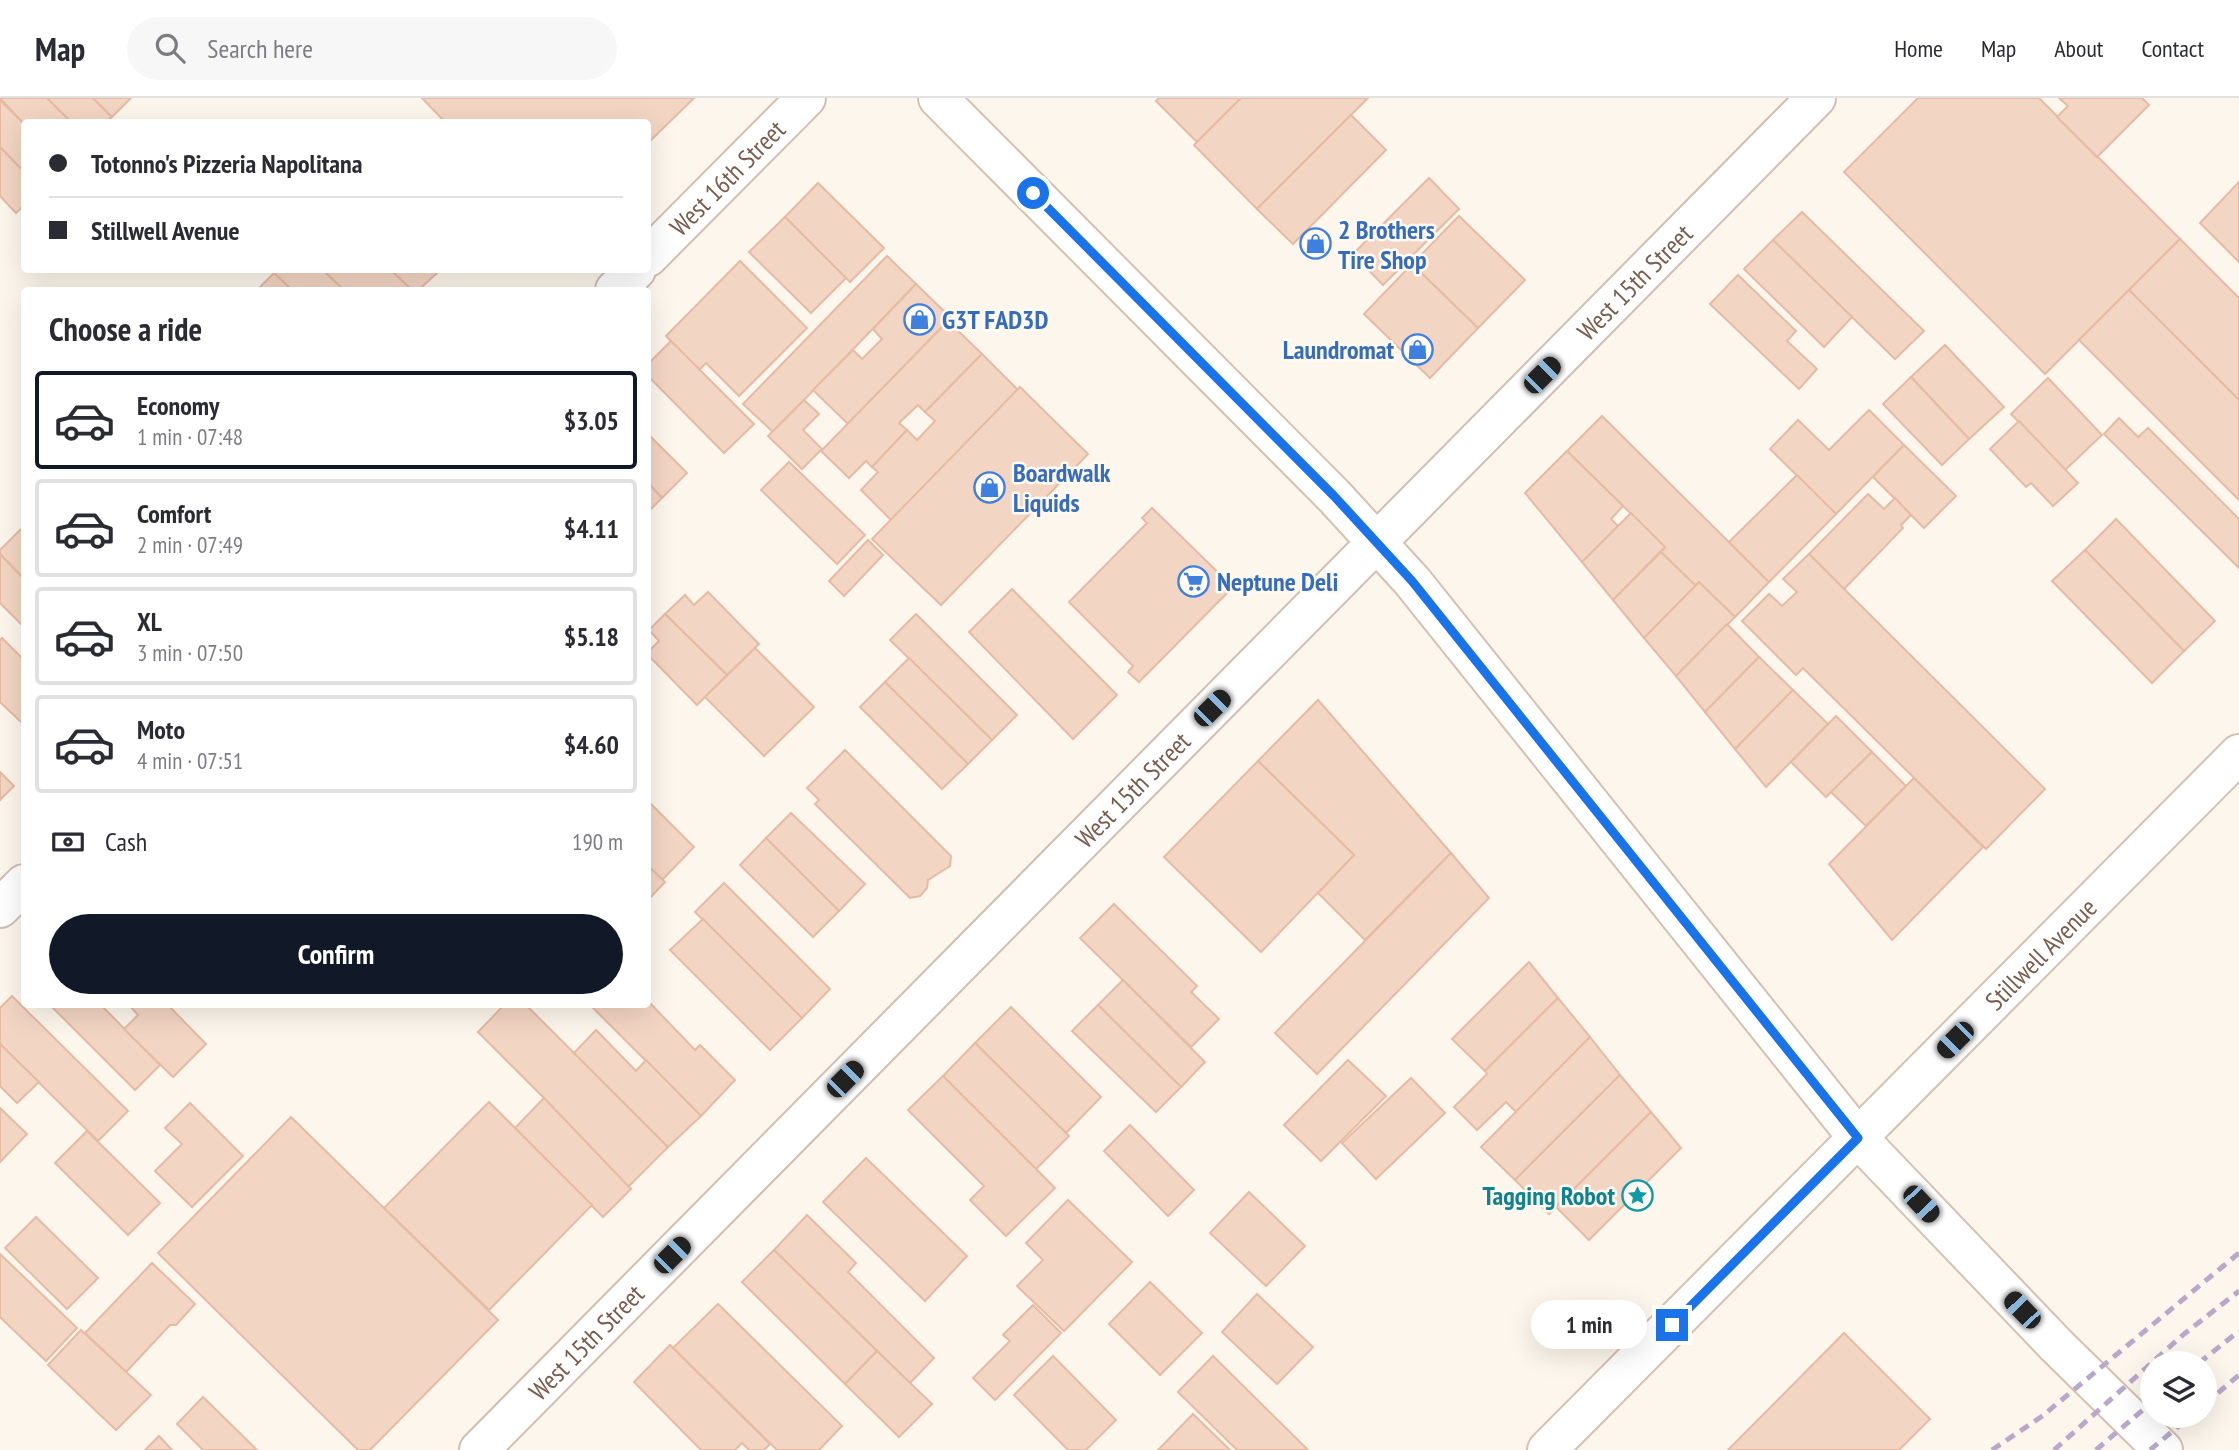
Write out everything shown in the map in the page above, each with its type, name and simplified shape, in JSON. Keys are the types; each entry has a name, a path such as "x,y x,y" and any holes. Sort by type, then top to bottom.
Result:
{"main road":[{"name":"West 16th Street","path":"651,254 806,98"},
{"path":"939,98 1377,542 1858,1138 2057,1346 2163,1450"},
{"name":"West 15th Street","path":"479,1450 1816,98"},
{"path":"618,287 633,273"},
{"name":"Stillwell Avenue","path":"1547,1450 2239,754"},
{"path":"0,908 21,887"}],"building":[{"path":"0,98 47,98 68,119 21,119"},
{"path":"47,98 93,98 112,117 110,119 68,119"},
{"path":"93,98 131,98 112,117"},
{"path":"422,98 694,98 651,140 651,119 442,119"},
{"path":"1159,98 1241,98 1197,142 1156,101"},
{"path":"1241,98 1368,98 1257,209 1194,145"},
{"path":"1918,98 2039,98 2180,239 2045,374 1844,172"},
{"path":"2059,98 2142,98 2149,105 2097,157 2057,117 2068,106"},
{"path":"0,100 21,121 21,169 0,147"},
{"path":"1351,115 1386,150 1293,244 1257,209"},
{"path":"0,147 21,169 21,208 16,213 0,196"},
{"path":"1429,178 1459,209 1383,285 1353,254"},
{"path":"2239,182 2239,262 2200,223"},
{"path":"818,183 884,248 850,282 785,217"},
{"path":"1802,212 1924,331 1895,359 1773,240"},
{"path":"1459,216 1525,280 1478,328 1412,264"},
{"path":"785,217 846,278 811,313 749,252"},
{"path":"2180,239 2239,298 2239,400 2129,290"},
{"path":"1773,240 1852,317 1824,347 1744,269"},
{"path":"887,256 916,284 773,432 743,404"},
{"path":"740,261 807,328 739,396 706,363 699,370 666,336"},
{"path":"1412,264 1478,328 1430,378 1364,314"},
{"path":"274,273 326,273 341,287 289,287"},
{"path":"274,273 289,287 260,287"},
{"path":"326,273 394,273 409,287 341,287"},
{"path":"394,273 437,273 422,287 409,287"},
{"path":"1738,275 1796,331 1787,341 1817,369 1799,389 1710,304"},
{"path":"916,284 951,318 848,424 813,390 853,350 862,359 882,339 873,329"},
{"path":"2129,290 2239,400 2239,500 2079,340"},
{"path":"948,321 982,354 925,412 918,405 899,423 907,430 872,467 866,461 849,478 821,451"},
{"path":"671,341 754,424 724,453 651,379 651,361"},
{"path":"1945,345 2004,407 1969,439 1911,377"},
{"path":"982,354 1018,390 891,520 861,490 878,472 872,467 907,430 917,440 935,421 925,412"},
{"path":"1911,377 1969,439 1942,465 1883,404"},
{"path":"2048,378 2102,435 2065,470 2011,414"},
{"name":"Boardwalk Liquids","path":"1020,387 1088,454 941,605 872,539"},
{"path":"804,400 819,414 803,430 822,449 802,469 768,436"},
{"path":"1869,410 1904,445 1836,514 1770,449 1798,420 1829,450"},
{"path":"1602,416 1769,582 1735,617 1699,582 1696,586 1661,552 1665,547 1567,451"},
{"path":"2119,418 2138,437 2148,428 2239,519 2239,568 2104,434"},
{"path":"2019,421 2078,483 2053,506 2031,483 2026,487 1990,449"},
{"path":"651,437 687,473 662,498 651,486"},
{"path":"1904,445 1956,496 1924,528 1873,477"},
{"path":"1567,451 1623,506 1611,519 1618,526 1582,562 1525,493"},
{"path":"789,462 865,535 837,564 761,490"},
{"path":"1797,475 1836,514 1769,582 1729,542"},
{"path":"651,486 662,498 651,509"},
{"path":"1868,494 1884,509 1895,498 1911,515 1901,525 1903,528 1844,589 1809,554"},
{"path":"1152,508 1233,587 1139,682 1128,672 1133,666 1069,602 1147,523 1142,518"},
{"path":"1631,513 1665,547 1613,600 1582,562"},
{"path":"2116,519 2215,621 2184,651 2085,550"},
{"path":"21,529 21,576 0,554 0,550"},
{"path":"868,540 883,555 844,596 829,581"},
{"path":"2085,550 2184,651 2152,683 2052,581"},
{"path":"1661,552 1696,586 1644,638 1613,600"},
{"path":"0,554 21,576 21,624 0,603"},
{"path":"1809,554 2045,789 1986,849 1803,668 1796,675 1742,621 1769,594 1782,606 1797,592 1783,579"},
{"path":"1699,582 1735,617 1676,676 1644,638"},
{"path":"1012,589 1117,695 1073,739 969,632"},
{"path":"708,592 759,644 727,675 665,614 685,595 694,605"},
{"path":"665,614 727,675 697,705 651,658 651,649 659,641 651,632 651,628"},
{"path":"916,614 1017,715 992,740 890,640"},
{"path":"1727,624 1759,657 1705,712 1676,676"},
{"path":"2,638 21,657 21,722 0,702"},
{"path":"755,648 814,707 764,756 705,697"},
{"path":"1759,657 1793,690 1735,749 1705,712"},
{"path":"909,658 992,740 968,764 885,682"},
{"path":"885,682 968,764 942,789 860,707"},
{"path":"1793,690 1828,724 1766,787 1735,749"},
{"path":"1318,700 1451,853 1365,940 1318,893 1354,855 1258,761"},
{"path":"1836,716 1872,752 1826,797 1791,762"},
{"path":"845,750 951,856 950,866 928,880 927,888 920,896 910,898 815,804 819,800 807,788"},
{"path":"1872,752 1906,786 1866,826 1831,792"},
{"path":"1258,761 1354,855 1261,952 1164,857"},
{"path":"0,772 14,786 0,800"},
{"path":"1914,778 1983,847 1892,940 1829,864"},
{"path":"651,804 694,847 662,880 651,869"},
{"path":"791,813 865,884 839,911 766,838"},
{"path":"766,838 839,911 813,937 740,865"},
{"path":"1451,853 1489,898 1317,1074 1275,1033"},
{"path":"651,869 665,882 651,897"},
{"path":"724,883 830,989 802,1018 695,912"},
{"path":"1114,904 1197,986 1191,992 1219,1019 1191,1047 1080,938"},
{"path":"703,919 802,1018 770,1050 670,950"},
{"path":"1529,962 1558,998 1485,1071 1452,1039"},
{"path":"1123,980 1205,1062 1181,1087 1098,1005"},
{"path":"12,996 21,1008 24,1008 128,1111 98,1141 0,1044 0,1008"},
{"path":"1558,998 1590,1037 1516,1112 1506,1102 1477,1130 1454,1107 1487,1074 1485,1071"},
{"path":"651,1004 695,1050 700,1045 735,1080 701,1116 593,1008 651,1008"},
{"path":"1098,1005 1181,1087 1156,1112 1072,1031"},
{"path":"1011,1007 1101,1097 1066,1133 975,1043"},
{"path":"53,1008 104,1008 160,1065 135,1090"},
{"path":"132,1008 171,1008 206,1044 173,1077 124,1029 138,1015"},
{"path":"501,1008 529,1008 668,1147 628,1187 478,1032"},
{"path":"596,1030 636,1071 646,1060 701,1116 668,1147 574,1053"},
{"path":"1590,1037 1620,1075 1515,1180 1481,1147"},
{"path":"975,1043 1069,1136 1036,1169 943,1076"},
{"path":"0,1044 39,1082 17,1103 0,1086"},
{"path":"1348,1060 1386,1096 1321,1161 1284,1125"},
{"path":"1620,1075 1651,1112 1549,1214 1515,1180"},
{"path":"943,1076 1055,1188 1006,1236 970,1200 984,1186 908,1110"},
{"path":"1411,1078 1445,1113 1376,1179 1342,1143"},
{"path":"544,1098 631,1189 603,1217 515,1128"},
{"path":"489,1102 592,1205 489,1310 384,1208"},
{"path":"190,1103 243,1156 192,1207 155,1171 182,1144 165,1128"},
{"path":"0,1108 27,1134 0,1162"},
{"path":"1651,1112 1681,1148 1589,1240 1556,1207"},
{"path":"291,1117 498,1320 370,1450 358,1450 158,1253"},
{"path":"1130,1125 1194,1190 1168,1216 1104,1151"},
{"path":"87,1131 160,1203 128,1235 55,1163"},
{"path":"866,1158 967,1256 925,1301 823,1202"},
{"path":"1249,1192 1305,1246 1266,1286 1210,1233"},
{"path":"1068,1200 1132,1262 1064,1331 1017,1286 1043,1260 1026,1243"},
{"path":"807,1215 856,1263 848,1272 934,1358 910,1383 774,1250"},
{"path":"36,1217 98,1278 67,1309 5,1248"},
{"path":"774,1250 877,1351 845,1384 742,1282"},
{"path":"0,1254 77,1328 46,1361 0,1317"},
{"path":"152,1263 195,1304 176,1325 170,1325 126,1372 85,1333"},
{"path":"1150,1282 1202,1333 1160,1375 1109,1324"},
{"path":"1257,1294 1313,1347 1277,1384 1222,1332"},
{"path":"718,1304 842,1426 819,1450 777,1450 673,1348"},
{"path":"1033,1305 1061,1333 995,1400 973,1378 1010,1341 1003,1335"},
{"path":"81,1330 151,1395 116,1430 48,1365"},
{"path":"1844,1333 1930,1419 1899,1450 1728,1450"},
{"path":"670,1345 770,1444 764,1450 749,1450 742,1443 735,1450 701,1450 634,1382"},
{"path":"877,1351 932,1404 899,1437 845,1384"},
{"path":"1053,1356 1116,1420 1086,1450 1068,1450 1014,1395"},
{"path":"1213,1356 1308,1450 1237,1450 1178,1392"},
{"path":"203,1397 257,1450 203,1450 177,1424"},
{"path":"1193,1414 1230,1450 1158,1450"},
{"path":"159,1436 172,1450 145,1450"}],"railway":[{"path":"1992,1450 2041,1417 2239,1253"},
{"path":"2054,1450 2184,1334 2239,1291"},
{"path":"2214,1351 2239,1331"},
{"path":"2217,1394 2239,1375"},
{"path":"2096,1450 2140,1412"},
{"path":"2150,1450 2177,1428"}],"place":[{"name":"2 Brothers Tire Shop","path":"1315,244"},
{"name":"G3T FAD3D","path":"919,319"},
{"name":"Laundromat","path":"1417,349"},
{"name":"Boardwalk Liquids","path":"990,487"},
{"name":"Neptune Deli","path":"1194,581"},
{"name":"Tagging Robot","path":"1638,1195"}],"route":[{"path":"1033,193 1334,496 1412,581 1858,1138 1672,1325"}]}
